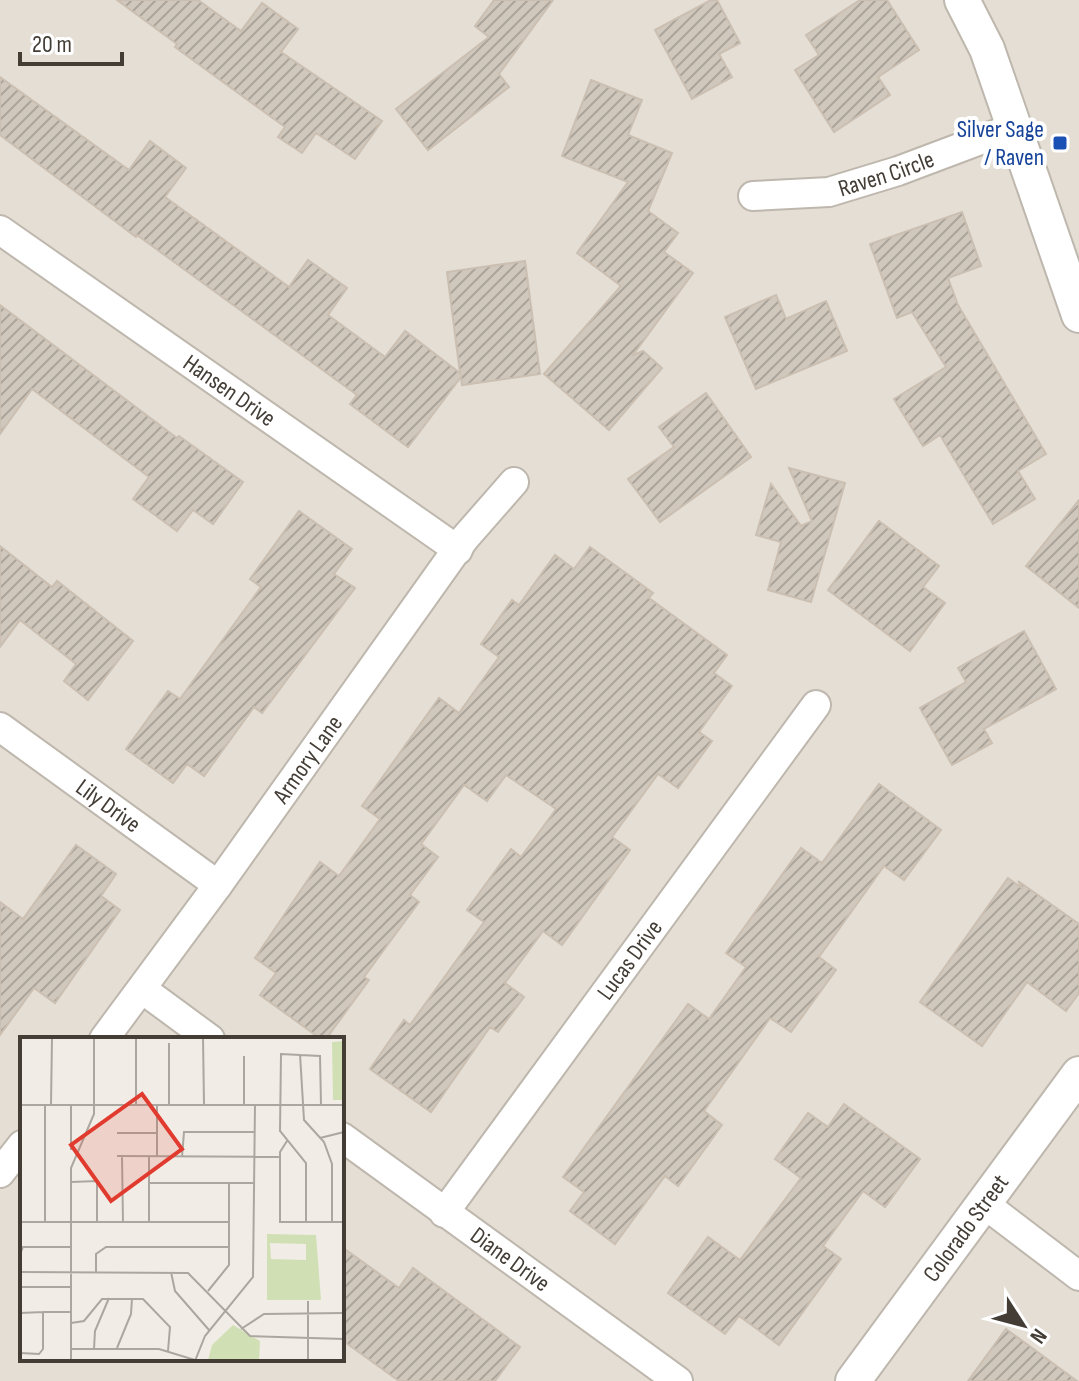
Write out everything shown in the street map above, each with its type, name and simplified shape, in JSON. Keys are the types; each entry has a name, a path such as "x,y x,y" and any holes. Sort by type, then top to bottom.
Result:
{"street":[{"path":"962,0 987,49 1079,315"},
{"name":"Raven Circle","path":"753,196 829,192 898,171 1015,127"},
{"name":"Hansen Drive","path":"0,230 458,550"},
{"name":"Armory Lane","path":"106,1037 218,885 465,538 514,482"},
{"name":"Lucas Drive","path":"444,1213 816,705"},
{"name":"Lily Drive","path":"0,727 218,885"},
{"path":"142,989 207,1037"},
{"name":"Colorado Street","path":"853,1381 1079,1074"},
{"name":"Diane Drive","path":"344,1138 678,1381"},
{"path":"0,1173 20,1148"},
{"path":"983,1203 1079,1276"}],"shaded area":[{"path":"0,0 1079,0 1079,1381 0,1381"}],"building":[{"path":"117,0 198,0 241,31 262,3 298,29 281,52 382,121 355,159 316,133 302,153 278,137 285,127 175,47 177,44"},
{"path":"494,0 553,0 499,74 509,87 428,150 396,109 489,37 475,26"},
{"path":"711,0 717,0 740,43 719,54 732,77 692,99 655,30"},
{"path":"860,0 887,0 919,50 878,77 890,95 834,132 795,70 819,55 806,35"},
{"path":"0,77 129,170 150,141 186,168 165,197 289,287 308,260 347,288 328,315 385,357 405,331 460,373 447,272 525,261 540,374 462,385 461,377 408,447 350,404 357,395 0,135"},
{"path":"591,80 642,100 628,135 672,153 648,211 678,233 664,252 693,273 633,355 643,351 662,368 609,430 544,374 621,286 577,253 628,182 562,156"},
{"path":"962,212 981,266 948,278 958,305 1046,454 1018,471 1035,499 993,524 940,435 923,446 894,399 946,367 912,312 897,318 870,244"},
{"path":"776,295 786,319 826,301 847,351 756,389 725,317"},
{"path":"0,305 177,438 179,436 243,482 213,524 193,510 177,531 133,499 149,477 32,389 0,434"},
{"path":"706,393 751,457 660,522 628,479 674,447 659,427"},
{"path":"789,468 845,483 811,602 768,590 781,542 756,535 771,484 801,526 812,521"},
{"path":"1079,500 1079,608 1026,566"},
{"path":"299,511 352,549 334,574 355,588 262,713 254,707 204,776 187,764 173,783 126,749 168,691 180,699 261,587 250,579"},
{"path":"879,521 939,566 923,587 945,603 910,651 828,590"},
{"path":"0,546 52,587 57,581 133,641 88,700 64,681 76,664 20,620 0,647"},
{"path":"590,547 653,593 649,598 727,655 714,673 732,686 699,732 712,741 678,788 658,774 612,837 630,850 562,945 543,931 505,983 524,997 498,1032 490,1027 431,1112 370,1069 404,1020 410,1025 484,922 467,910 511,849 521,857 556,809 506,775 487,801 464,785 421,844 438,857 410,895 419,902 364,977 369,980 327,1037 318,1037 260,995 276,973 255,958 320,862 339,876 380,819 362,806 439,698 459,713 499,657 481,644 512,600 519,605 555,555 574,569"},
{"path":"1024,631 1056,689 984,729 992,743 952,765 920,708 966,682 958,668"},
{"path":"879,784 941,830 904,880 884,866 819,957 836,970 791,1032 770,1018 704,1111 722,1125 678,1186 665,1176 615,1244 570,1211 584,1192 563,1177 688,1004 709,1019 746,967 726,953 801,848 822,863"},
{"path":"76,845 116,874 101,896 120,910 55,1003 34,988 0,1035 0,902 23,919"},
{"path":"1008,878 1023,889 1018,881 1079,924 1079,993 1066,1011 1027,982 982,1046 920,1002"},
{"path":"844,1104 920,1159 885,1207 863,1191 823,1246 841,1259 779,1345 739,1316 725,1334 668,1293 708,1237 740,1260 801,1178 775,1159 808,1113 828,1127"},
{"path":"344,1248 399,1288 413,1268 520,1347 495,1381 399,1381 344,1341"},
{"path":"1006,1329 1077,1381 968,1381"}],"place":[{"name":"Silver Sage / Raven","path":"1060,143"}]}
